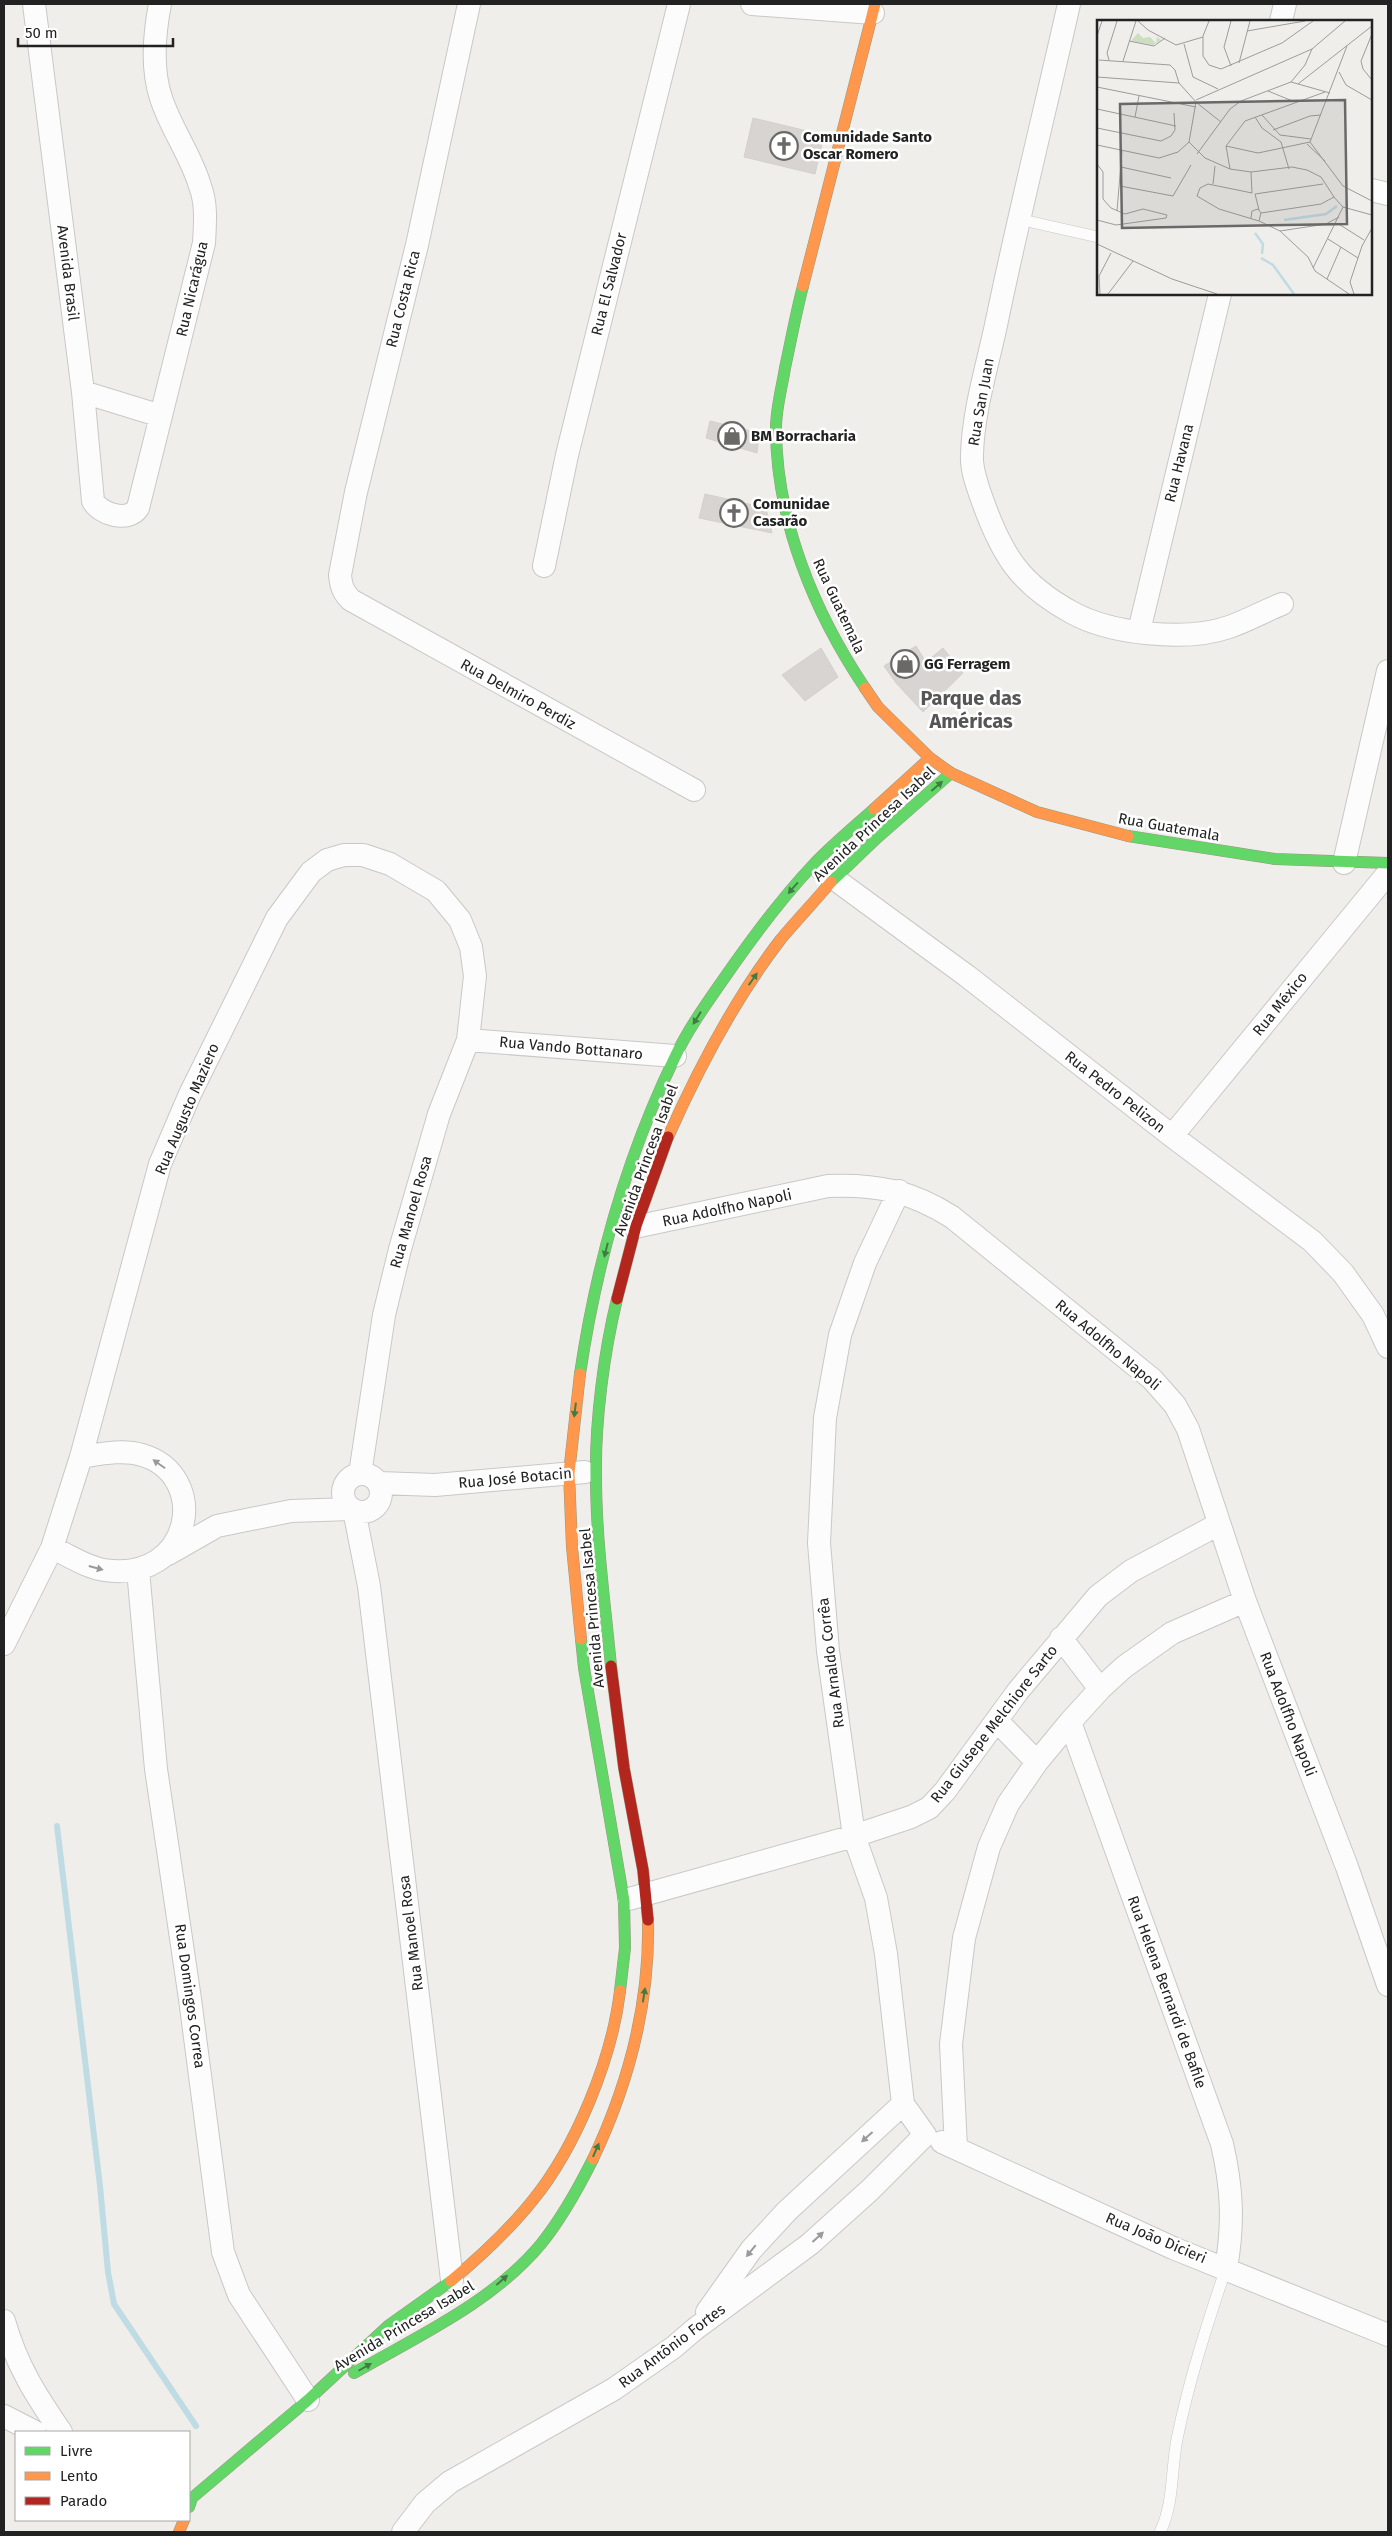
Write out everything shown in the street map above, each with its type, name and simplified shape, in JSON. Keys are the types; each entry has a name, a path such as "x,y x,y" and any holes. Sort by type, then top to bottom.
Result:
{"main road":[{"name":"Rua Guatemala","path":"874,8 798,305 781,390 776,426 777,454 784,506 811,589 839,649 878,707 930,758 951,773 1038,812 1112,833 1275,859 1344,863 1388,863"},
{"name":"Avenida Princesa Isabel","path":"190,2501 308,2400 388,2326 452,2280 501,2236 534,2199 564,2154 587,2109 606,2056 619,2001 625,1948 624,1901 584,1668 572,1547 569,1473 575,1410 588,1322 611,1229 646,1123 674,1056 698,1016 758,928 814,864 930,758"},
{"name":"Avenida Princesa Isabel","path":"308,2400 481,2298 534,2253 564,2210 595,2155 617,2101 636,2038 646,1982 648,1934 646,1894 625,1769 606,1617 596,1471 600,1395 613,1325 635,1227 677,1112 705,1054 720,1027 772,952 833,880 951,773"}],"street":[{"name":"Avenida Brasil","path":"34,4 83,392 93,501 97,508 103,512 130,514"},
{"name":"Rua Nicarágua","path":"130,514 138,508 204,243 205,218 200,185 161,98 155,62 154,34 160,4"},
{"name":"Rua Costa Rica","path":"344,594 340,575 356,492 416,245 469,4"},
{"name":"Rua El Salvador","path":"544,566 567,455 679,4"},
{"path":"752,4 874,8"},
{"name":"Rua San Juan","path":"1070,4 1018,219 979,403 972,456 978,485 995,536 1018,572 1046,598 1087,621 1162,634 1202,632 1228,627 1282,604"},
{"path":"1281,20 1285,4"},
{"path":"1372,190 1388,194"},
{"name":"Rua Havana","path":"1139,631 1220,295"},
{"path":"83,392 161,416"},
{"name":"Rua Delmiro Perdiz","path":"344,594 351,600 470,668 694,790"},
{"path":"1344,863 1388,671"},
{"name":"Rua Augusto Maziero","path":"4,1644 52,1548 81,1456 160,1164 190,1094 277,918 311,872 327,860 344,854 363,856 390,864 436,891 460,920 471,947 474,976 468,1040"},
{"name":"Rua Pedro Pelizon","path":"814,864 833,880 967,976 1172,1136 1312,1241 1343,1273 1373,1315 1388,1347"},
{"name":"Rua México","path":"1172,1136 1388,873"},
{"name":"Rua Vando Bottanaro","path":"468,1040 674,1056"},
{"name":"Rua Manoel Rosa","path":"369,1586 372,1390 384,1315 400,1249 439,1114 468,1040"},
{"name":"Rua Adolfho Napoli","path":"635,1227 828,1186 859,1185 899,1191 930,1202 952,1217 1152,1379 1175,1405 1188,1429 1245,1600 1387,1974"},
{"name":"Rua Arnaldo Corrêa","path":"899,1191 865,1263 840,1335 824,1418 819,1544 828,1651 854,1836 878,1907 886,1954 903,2104 925,2135"},
{"path":"81,1456 123,1452 142,1455 160,1464 174,1477 190,1511 196,1518 216,1526"},
{"name":"Rua José Botacin","path":"167,1554 216,1526 291,1512 369,1489 596,1471"},
{"name":"Rua José Botacin","path":"291,1512 352,1510 366,1512 369,1489"},
{"path":"52,1548 95,1568 120,1571 138,1570 153,1564 167,1554 179,1537 185,1516 182,1495"},
{"name":"Rua Manoel Rosa","path":"352,1510 369,1586 452,2280"},
{"name":"Rua Giusepe Melchiore Sarto","path":"624,1901 854,1836 911,1818 929,1808 946,1790 1061,1638 1098,1596 1131,1571 1219,1524"},
{"name":"Rua Domingos Correa","path":"138,1570 156,1768 192,2009 223,2252 239,2295 308,2400"},
{"path":"956,2148 951,2044 964,1938 989,1847 1008,1804 1037,1762 1070,1722 1100,1689 1124,1667 1172,1633 1245,1600"},
{"path":"1061,1638 1100,1689"},
{"path":"997,1721 1037,1762"},
{"name":"Rua Helena Bernardi de Bafile","path":"1070,1722 1222,2144 1229,2175 1232,2208 1232,2236 1226,2268"},
{"path":"695,2329 751,2250 787,2210 903,2104"},
{"name":"Rua João Dicieri","path":"925,2135 1173,2248 1388,2335"},
{"name":"Rua Antônio Fortes","path":"403,2532 424,2503 450,2482 614,2389 674,2348 695,2329 810,2244 870,2190 925,2135"},
{"path":"4,2321 8,2355 60,2431"},
{"path":"7,2423 32,2431"}],"lane":[{"path":"1018,219 1097,237"},
{"path":"1160,2532 1166,2520 1177,2442 1191,2374 1226,2268"}],"building":[{"name":"Comunidade Santo Oscar Romero","path":"753,118 824,135 815,174 744,157"},
{"name":"BM Borracharia","path":"710,421 759,433 757,453 706,438"},
{"name":"Comunidae Casarão","path":"705,494 766,508 772,533 699,518"},
{"path":"916,646 926,662 943,648 963,673 923,712 896,683 884,666"},
{"path":"821,648 838,677 805,701 782,675"}],"waterway":[{"path":"57,1826 100,2186 108,2272 114,2304 196,2426"}],"traffic: fast":[{"path":"803,286 777,413 778,462 783,497 801,564 814,597 847,659 865,688"},
{"path":"831,882 877,838 951,773"},
{"path":"580,1374 604,1252 628,1172 642,1133 680,1047 711,997 778,906 820,858 874,809"},
{"path":"1128,836 1275,859 1388,863"},
{"path":"611,1666 599,1547 596,1455 601,1387 617,1299"},
{"path":"581,1639 584,1668 624,1901 625,1948 620,1991"},
{"path":"354,2373 478,2301 522,2265 556,2224 593,2159"},
{"path":"190,2504 192,2498 308,2400 388,2326 451,2281"}],"traffic: slow":[{"path":"803,286 875,4"},
{"path":"865,688 878,707 930,758 951,773 1037,812 1128,836"},
{"path":"874,809 930,758"},
{"path":"668,1137 705,1060 748,986 781,939 831,882"},
{"path":"580,1374 569,1473 572,1547 581,1639"},
{"path":"593,2159 617,2102 641,2013 648,1951 648,1920"},
{"path":"451,2281 514,2222 549,2179 564,2155 590,2101 600,2073 616,2017 620,1991"},
{"path":"179,2532 184,2521"}],"traffic: jam":[{"path":"617,1299 636,1226 668,1137"},
{"path":"611,1666 624,1768 643,1870 648,1920"}],"place":[{"name":"Comunidade Santo Oscar Romero","path":"784,146"},
{"name":"BM Borracharia","path":"732,436"},
{"name":"Comunidae Casarão","path":"734,513"},
{"name":"GG Ferragem","path":"905,664"}],"district":[{"name":"Parque das Américas","path":"971,710"}]}
